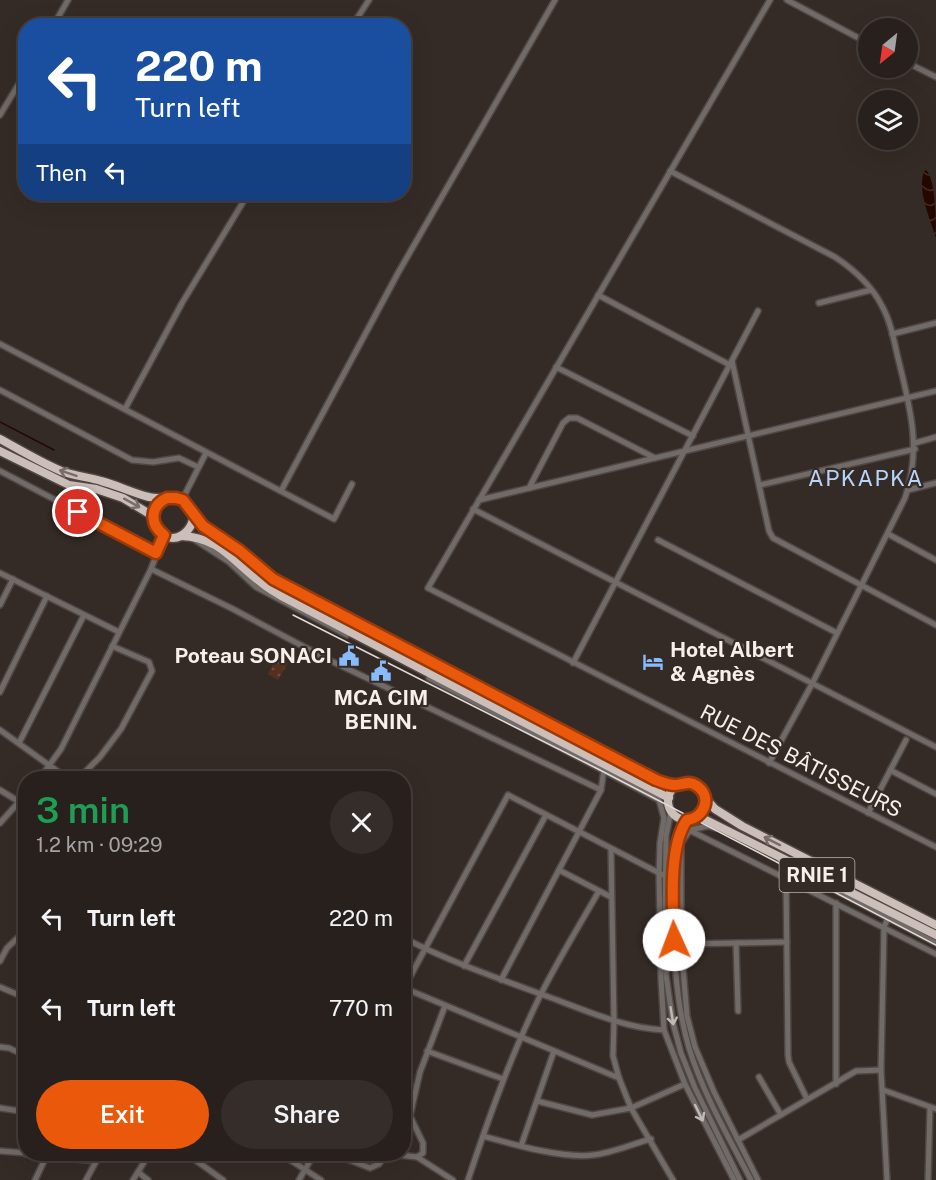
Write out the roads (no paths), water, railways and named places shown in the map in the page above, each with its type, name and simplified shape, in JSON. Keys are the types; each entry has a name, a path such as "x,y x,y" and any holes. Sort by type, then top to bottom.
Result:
{"highway":[{"path":"0,439 65,472 150,497 164,499 173,497 182,500"},
{"path":"0,451 69,485 96,489 123,498 153,516"},
{"path":"164,499 155,508 153,516 156,527 164,535 185,536 207,541 221,548 264,585 283,597 669,798"},
{"name":"RNIE 1","path":"182,500 203,526 240,551 273,579 656,780 678,785 693,784 703,791 706,799 715,809 742,826 936,925"},
{"path":"185,536 192,525 191,510"},
{"path":"678,785 672,791 669,806 671,811 680,818 687,820 698,816 705,807 706,799"},
{"name":"RNIE 1","path":"698,816 889,915 936,935"}],"street":[{"path":"58,18 68,0"},
{"path":"357,18 369,0"},
{"path":"281,492 398,273 555,0"},
{"path":"770,0 473,509 936,747"},
{"path":"788,0 858,38"},
{"path":"918,68 936,77"},
{"path":"0,115 18,85"},
{"path":"670,171 835,256 856,273 882,305 888,318 908,398 915,446 913,471 908,490 812,684 769,763"},
{"path":"125,409 182,303 244,201"},
{"path":"819,303 871,290"},
{"path":"598,295 731,363 769,531 773,538 936,625"},
{"path":"573,663 758,311"},
{"path":"892,333 936,323"},
{"path":"0,344 334,519 352,484"},
{"path":"556,367 693,436"},
{"path":"0,390 132,460 153,462 179,458 198,467"},
{"path":"479,500 936,391"},
{"path":"530,488 563,423 569,418 577,418 655,458"},
{"path":"760,485 915,446 936,437"},
{"path":"182,500 206,453"},
{"path":"0,471 156,553"},
{"path":"908,490 936,483"},
{"name":"RUE DES BÂTISSEURS","path":"473,509 428,588 936,847"},
{"path":"888,534 935,558"},
{"path":"46,771 61,749 151,569 164,535"},
{"path":"185,536 229,562 250,582 271,596 658,798 664,818 660,843 666,975 673,1023 681,1053 695,1088 740,1180"},
{"path":"658,540 837,633"},
{"path":"151,569 327,659 601,790"},
{"path":"0,573 119,632"},
{"path":"0,605 13,579"},
{"path":"0,692 47,596"},
{"path":"19,743 84,615"},
{"path":"85,771 100,757 121,729 152,670 149,662 112,646"},
{"path":"0,730 57,771"},
{"path":"868,813 906,740"},
{"path":"501,980 601,790 604,769"},
{"path":"890,770 936,794"},
{"path":"0,790 18,801"},
{"path":"411,975 508,795 662,875"},
{"path":"0,824 18,803"},
{"path":"671,811 662,875 661,978 664,1030 685,1084 734,1180"},
{"path":"464,966 546,815"},
{"path":"687,820 678,837 675,857 673,908 679,1005 697,1072 751,1180"},
{"path":"758,1180 695,1047 687,1016 681,944 681,843 690,830 708,826 719,829 889,915 936,943"},
{"path":"690,830 936,954"},
{"path":"611,849 613,1056 631,1108 651,1139 672,1180"},
{"path":"559,870 611,897"},
{"path":"786,879 788,1055 789,1062 807,1099"},
{"path":"468,1180 503,1079 521,1037 541,994 599,891"},
{"path":"836,903 836,1084"},
{"path":"886,1180 881,1070 884,927 889,915"},
{"path":"0,960 7,948 18,938"},
{"path":"411,942 464,966 614,1021 646,1029 664,1030"},
{"path":"681,944 787,942"},
{"path":"736,943 738,1011"},
{"path":"0,987 18,995"},
{"path":"411,991 619,1078"},
{"path":"417,1157 423,1153 423,1143 411,1116 420,1072 445,1006"},
{"path":"0,1047 18,1052"},
{"path":"427,1051 503,1079"},
{"path":"521,1146 554,1051"},
{"path":"738,1140 856,1071 881,1070"},
{"path":"759,1077 781,1115"},
{"path":"537,1101 592,1115 631,1108 685,1084"},
{"path":"883,1090 933,1108 927,1180"},
{"path":"0,1108 18,1111"},
{"path":"483,1136 521,1146 578,1156 593,1155 651,1139"},
{"path":"0,1151 18,1152"},
{"path":"411,1156 417,1157 453,1180"},
{"path":"35,1180 44,1161"},
{"path":"86,1180 96,1161"},
{"path":"133,1180 145,1161"},
{"path":"197,1161 223,1180"},
{"path":"292,1161 321,1180"},
{"path":"299,1180 310,1161"},
{"path":"350,1161 370,1168 382,1161"},
{"path":"138,1172 148,1180"}],"water":[{"path":"926,170 934,192 936,238 923,196 922,179"}],"waterway":[{"path":"0,422 54,450"}],"railway":[{"path":"293,615 598,769 936,945"}],"place":[{"name":"Poteau SONACI","path":"349,656"},
{"name":"Hotel Albert & Agnès","path":"653,662"},
{"name":"MCA CIM BENIN.","path":"381,671"}],"district":[{"name":"APKAPKA","path":"866,478"}]}
